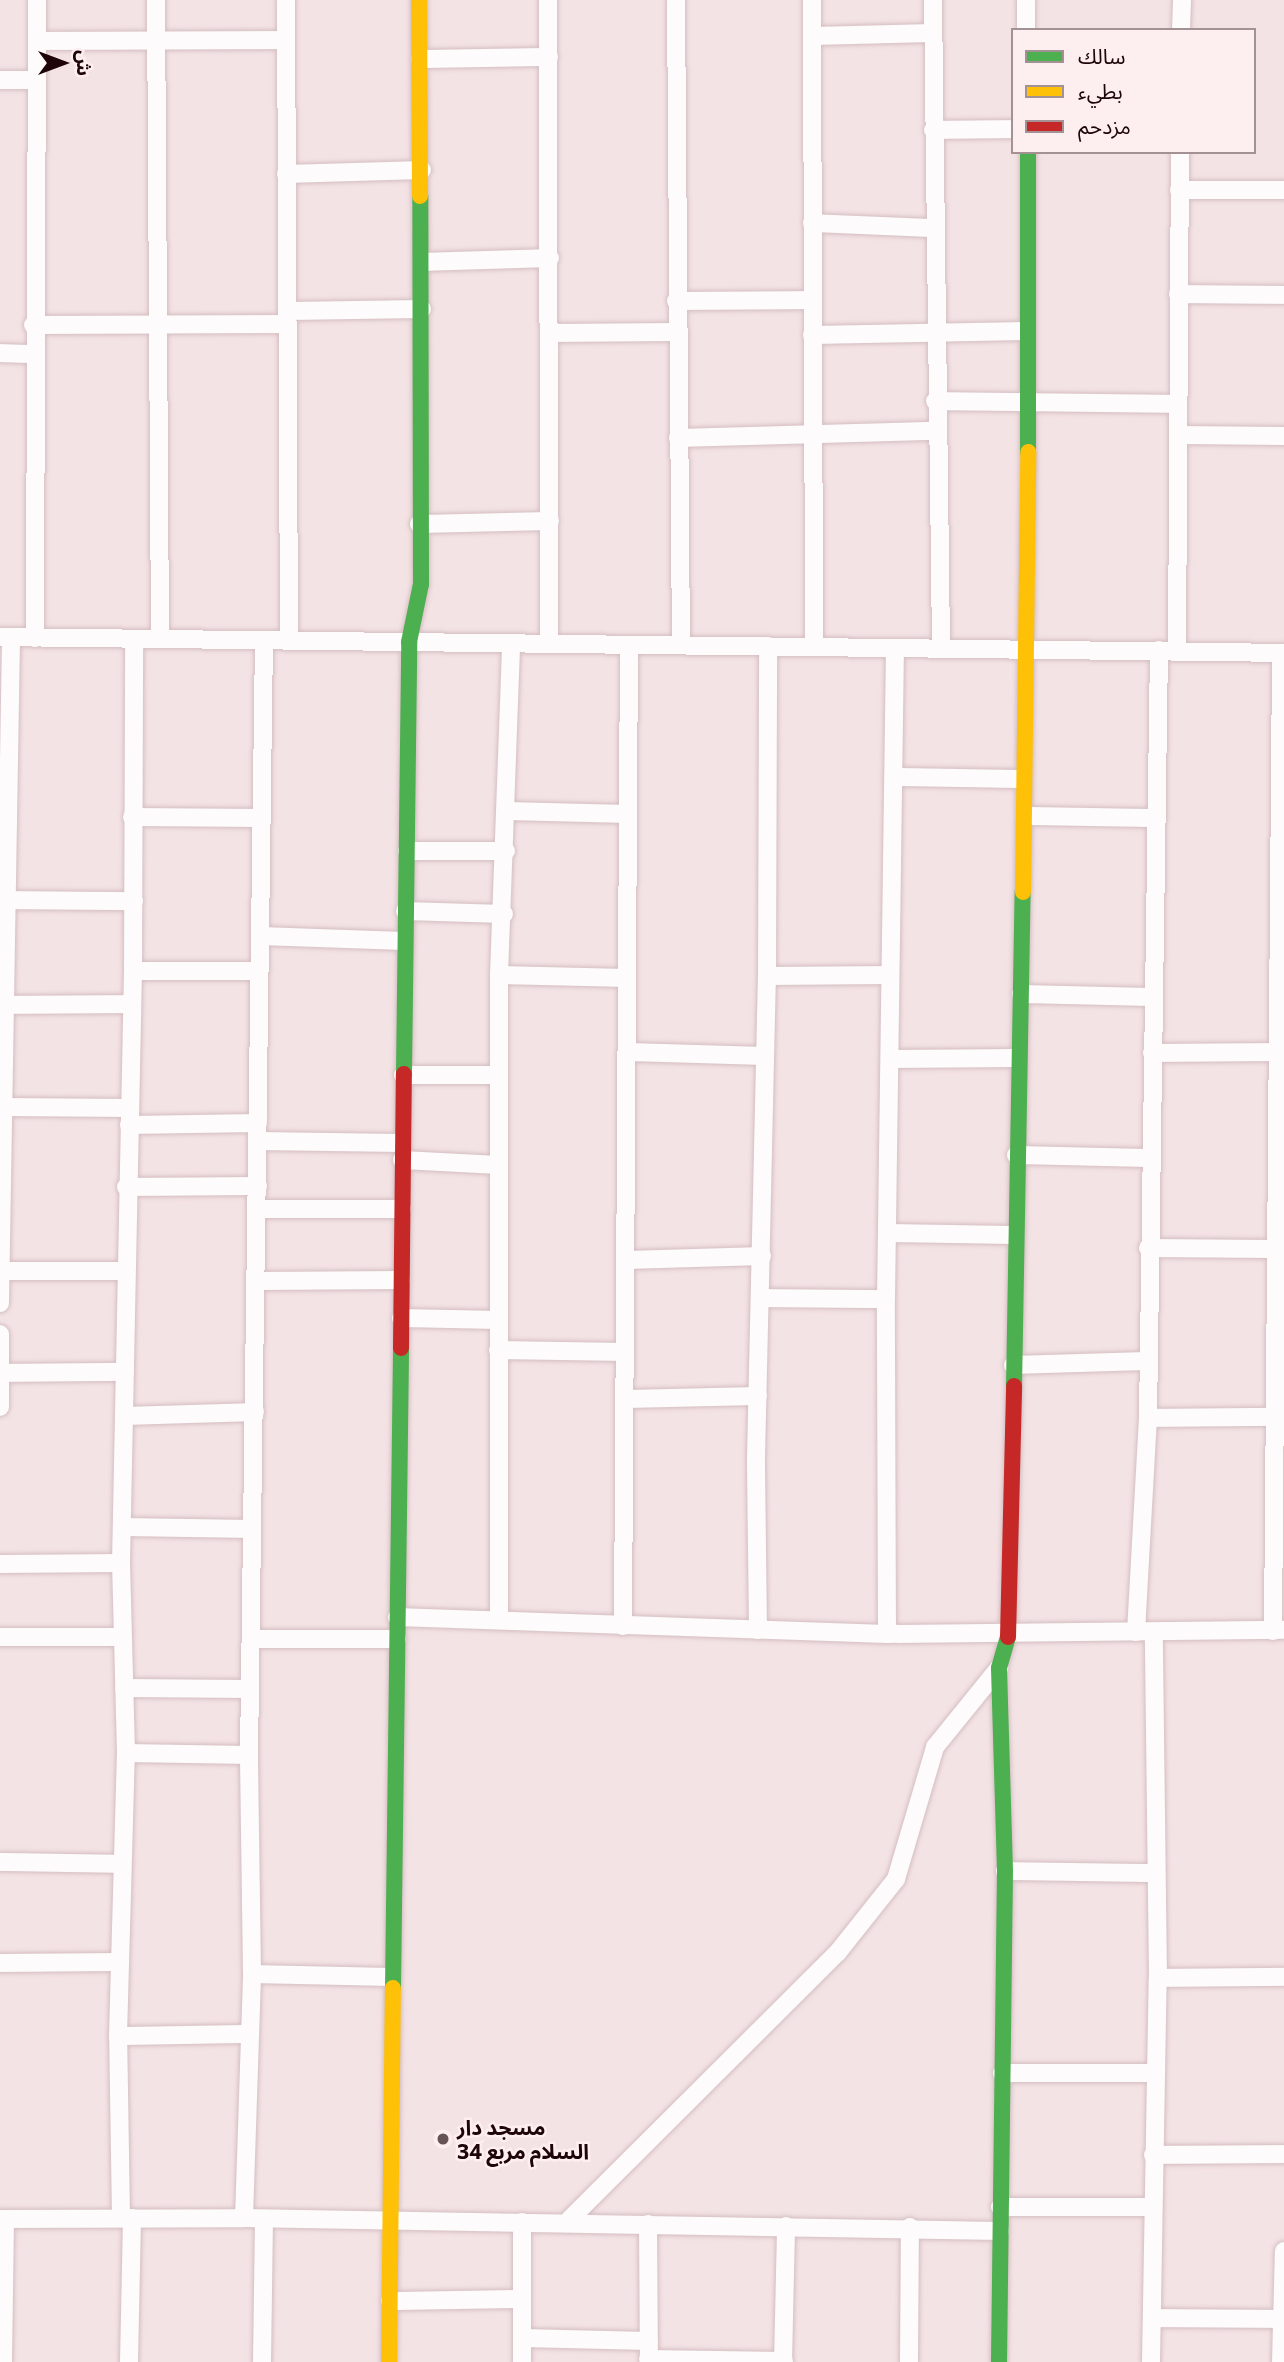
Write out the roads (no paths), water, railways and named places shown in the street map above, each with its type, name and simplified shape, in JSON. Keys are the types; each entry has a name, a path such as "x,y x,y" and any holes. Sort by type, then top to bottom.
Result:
{"street":[{"path":"35,638 33,325 37,0"},
{"path":"156,0 160,639"},
{"path":"286,0 289,640"},
{"path":"389,2362 391,1977 409,642 421,584 419,524 422,170 419,0"},
{"path":"548,0 551,333 549,644"},
{"path":"676,0 676,301 681,645"},
{"path":"812,0 814,647"},
{"path":"933,0 933,332 941,649"},
{"path":"1026,0 1026,28"},
{"path":"1181,28 1182,0"},
{"path":"813,36 932,33"},
{"path":"37,41 286,40"},
{"path":"420,59 549,57"},
{"path":"0,80 37,80"},
{"path":"933,130 1011,129"},
{"path":"999,2362 1005,1871 999,1668 1009,1633 1013,1235 1025,816 1023,779 1028,649 1028,154"},
{"path":"1136,1632 1147,1418 1145,1361 1155,818 1180,435 1180,154"},
{"path":"286,174 422,170"},
{"path":"1179,190 1284,190"},
{"path":"811,223 933,228"},
{"path":"422,261 550,258"},
{"path":"1178,294 1284,295"},
{"path":"676,301 811,300"},
{"path":"33,325 158,325 422,309"},
{"path":"812,335 1026,331"},
{"path":"551,333 677,332"},
{"path":"0,354 34,354"},
{"path":"935,401 1178,404"},
{"path":"678,438 936,431"},
{"path":"1180,435 1284,436"},
{"path":"419,524 550,521"},
{"path":"0,1303 3,941 7,900 4,869 6,637 1283,653 1279,1226 1273,1249 1279,1371 1275,1417 1278,1631 887,1634 397,1617"},
{"path":"129,2362 118,1962 126,1753 121,1563 124,1527 126,1187 134,901 134,639"},
{"path":"244,2218 252,1974 249,1755 258,1186 257,971 260,936 264,640"},
{"path":"499,1619 499,975 504,914 511,643"},
{"path":"623,1626 629,1052 629,646"},
{"path":"758,1630 758,1396 767,976 768,646"},
{"path":"887,1634 886,1298 895,648"},
{"path":"895,777 1023,779"},
{"path":"507,811 628,814"},
{"path":"1025,816 1155,818"},
{"path":"132,817 262,818"},
{"path":"407,852 506,852"},
{"path":"7,900 134,901"},
{"path":"405,911 504,914"},
{"path":"260,936 404,941"},
{"path":"133,971 257,971"},
{"path":"499,975 627,978"},
{"path":"767,976 890,975"},
{"path":"1021,994 1152,997"},
{"path":"3,1005 131,1004"},
{"path":"629,1052 765,1056"},
{"path":"1152,1053 1279,1052"},
{"path":"890,1059 1018,1058"},
{"path":"403,1074 498,1074"},
{"path":"2,1114 129,1116 499,1165"},
{"path":"1016,1155 1149,1158"},
{"path":"126,1187 258,1186"},
{"path":"257,1209 402,1209"},
{"path":"888,1233 1013,1235"},
{"path":"1148,1248 1273,1249"},
{"path":"627,1260 762,1256"},
{"path":"2,1271 125,1271"},
{"path":"257,1281 401,1280"},
{"path":"762,1298 886,1298"},
{"path":"401,1318 499,1320"},
{"path":"0,1334 0,1407"},
{"path":"498,1350 625,1352"},
{"path":"1013,1365 1145,1361"},
{"path":"1,1373 125,1373"},
{"path":"625,1399 758,1396"},
{"path":"125,1416 255,1412"},
{"path":"1147,1418 1275,1417"},
{"path":"124,1527 252,1529"},
{"path":"0,1564 121,1563"},
{"path":"1151,2362 1154,2073 1158,1978 1154,1872 1154,1632"},
{"path":"0,1637 122,1637"},
{"path":"251,1639 397,1639"},
{"path":"566,2223 838,1952 896,1879 935,1746 999,1668"},
{"path":"124,1688 250,1689"},
{"path":"126,1753 249,1755"},
{"path":"0,1862 122,1864"},
{"path":"1005,1871 1154,1872"},
{"path":"0,1963 118,1962"},
{"path":"252,1974 391,1977"},
{"path":"1158,1978 1284,1977"},
{"path":"118,2036 250,2034"},
{"path":"1002,2073 1154,2073"},
{"path":"1153,2155 1284,2154"},
{"path":"1000,2207 1153,2207"},
{"path":"3,2362 3,2219 244,2218 909,2227 1000,2231"},
{"path":"262,2362 264,2220"},
{"path":"522,2222 522,2362"},
{"path":"648,2224 649,2354"},
{"path":"523,2338 649,2354 783,2362 786,2226"},
{"path":"909,2227 909,2362"},
{"path":"1282,2362 1284,2251"},
{"path":"390,2301 521,2299"},
{"path":"1153,2318 1282,2319"}],"place":[{"name":"مسجد دار السلام مربع 34","path":"443,2139"}]}
